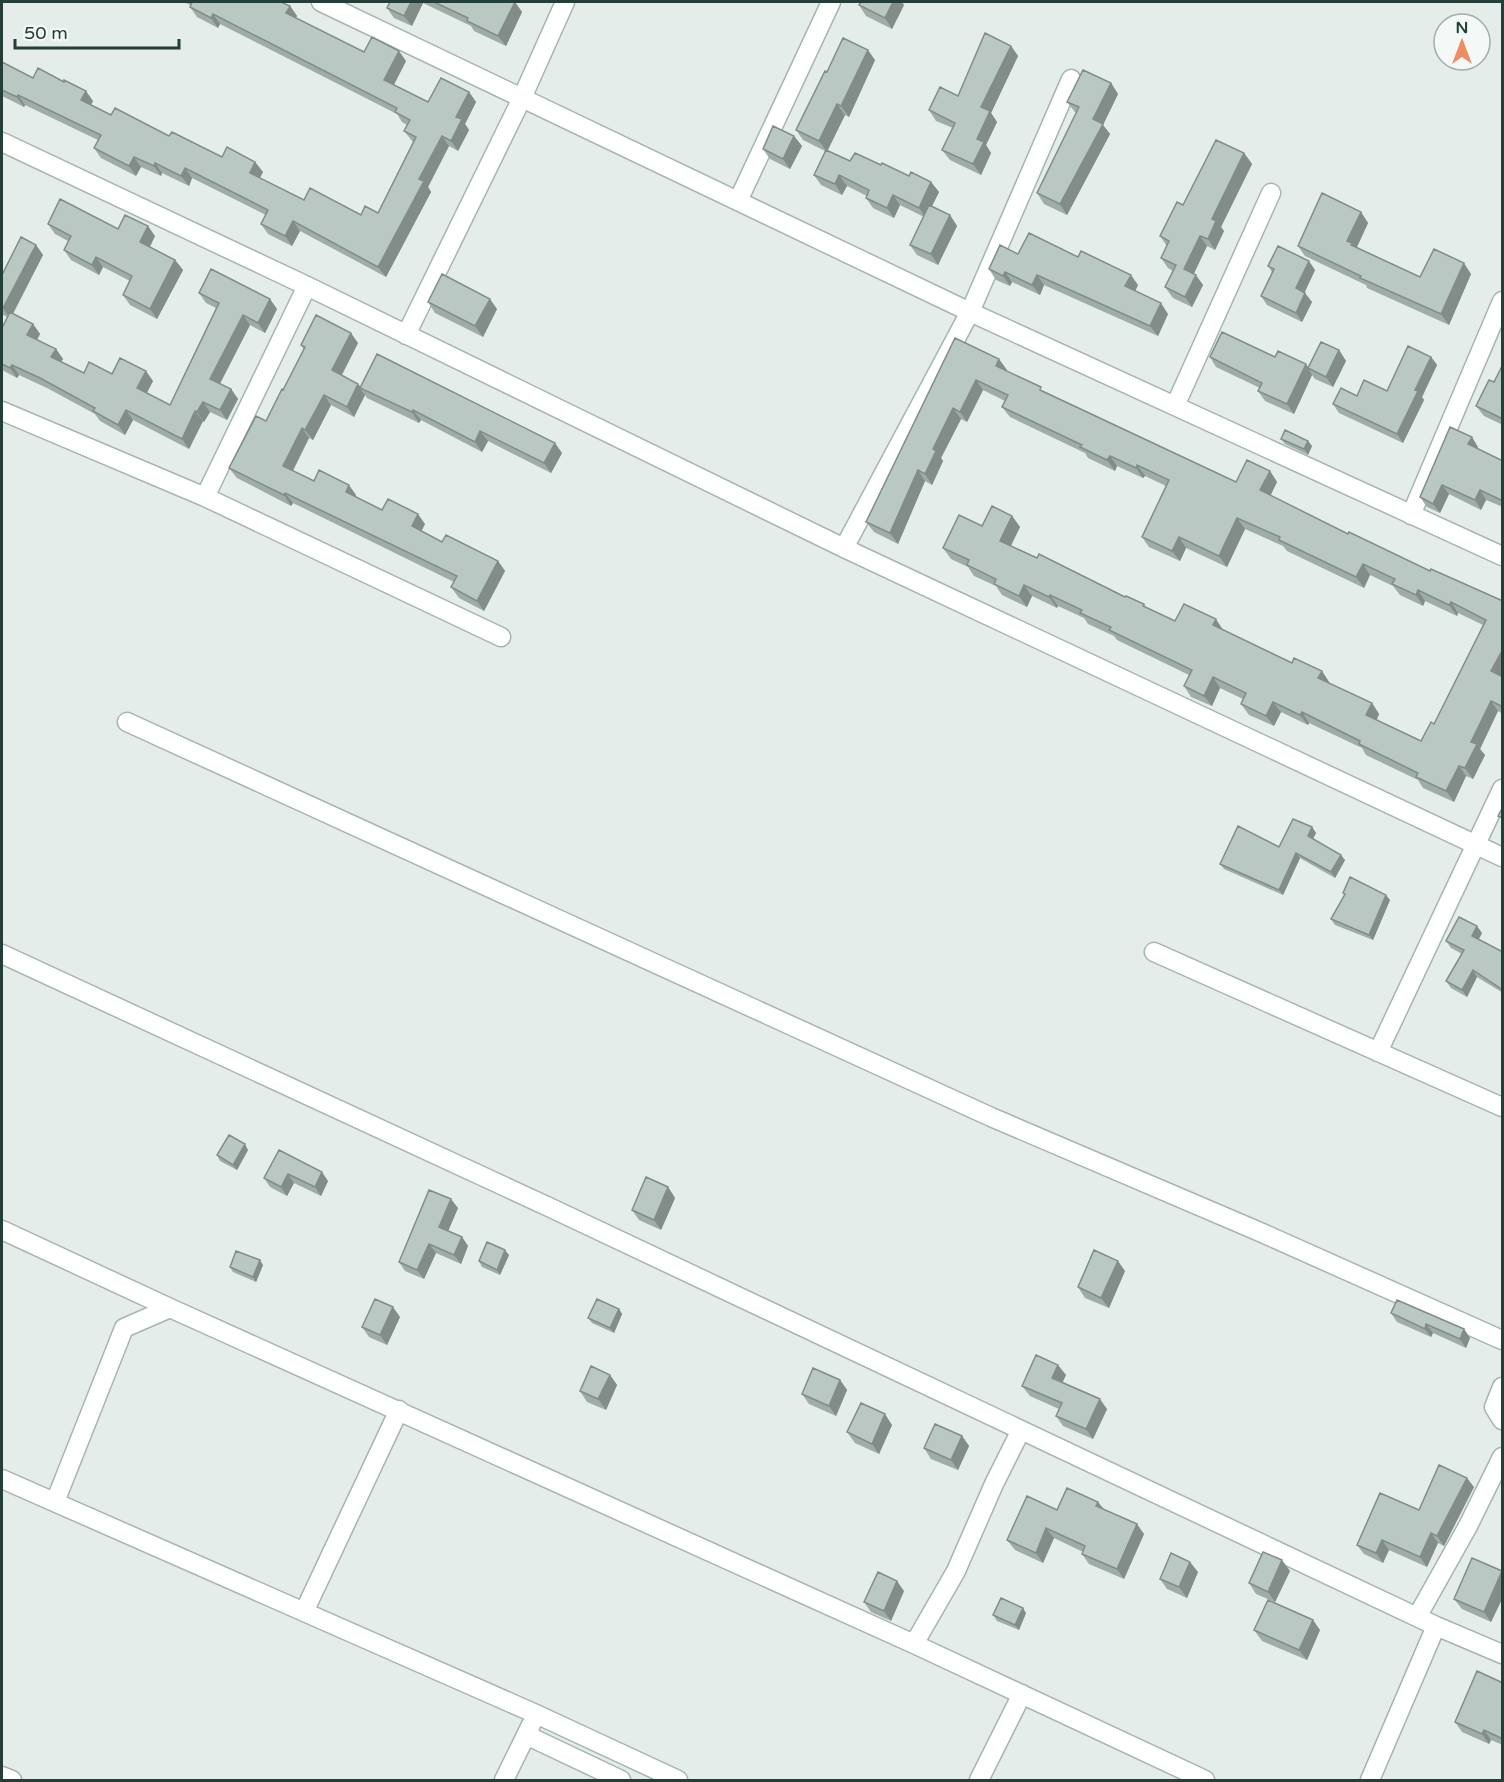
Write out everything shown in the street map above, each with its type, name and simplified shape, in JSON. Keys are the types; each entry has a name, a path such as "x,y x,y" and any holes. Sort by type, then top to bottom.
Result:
{"street":[{"path":"321,2 970,312 1503,556"},
{"path":"406,335 522,98 565,2"},
{"path":"738,201 831,2"},
{"path":"844,548 970,312 1071,78"},
{"path":"2,142 307,286 844,548 1503,856"},
{"path":"1175,406 1271,193"},
{"path":"205,497 307,286"},
{"path":"1411,515 1503,301"},
{"path":"2,411 205,497 501,638"},
{"path":"127,722 991,1117 1260,1232 1503,1340"},
{"path":"1378,1052 1503,789"},
{"path":"1154,952 1503,1107"},
{"path":"2,954 551,1208 1436,1626 1503,1654"},
{"path":"2,1230 914,1644 1204,1780"},
{"path":"55,1502 124,1328 170,1308"},
{"path":"1503,1387 1494,1407 1503,1420"},
{"path":"304,1612 399,1410"},
{"path":"914,1644 956,1571 994,1484 1021,1430"},
{"path":"1417,1617 1468,1526 1503,1457"},
{"path":"2,1479 536,1714 678,1780"},
{"path":"1370,1780 1436,1626"},
{"path":"979,1780 1022,1694"},
{"path":"504,1780 536,1714"},
{"path":"526,1735 621,1780"},
{"path":"2,1776 12,1780"}],"building":[{"path":"192,2 281,2 290,6 286,13 364,52 372,37 399,51 384,80 428,102 441,78 469,92 456,117 462,119 451,141 442,136 419,179 424,181 378,267 293,221 285,236 261,224 268,210 185,168 181,176 155,163 154,166 134,157 129,166 94,148 101,135 18,95 17,97 2,90 2,62 33,78 38,68 86,91 81,100 111,115 115,108 169,136 172,132 222,157 227,147 255,162 250,173 304,200 310,188 361,215 365,206 378,213 416,137 404,131 410,120 395,112 397,108 213,14 211,18 190,7"},
{"path":"390,2 411,2 404,16 387,8"},
{"path":"434,2 515,2 498,36 467,21 468,18"},
{"path":"861,2 893,2 885,18 859,5"},
{"path":"985,33 1011,46 981,107 990,111 977,139 984,142 973,164 942,150 955,123 929,110 940,87 958,96"},
{"path":"843,38 868,50 841,106 837,104 819,141 796,130"},
{"path":"1083,70 1111,83 1093,119 1103,124 1060,204 1037,193 1079,107 1067,102"},
{"path":"773,126 794,136 783,159 763,149"},
{"path":"1216,140 1244,153 1212,219 1216,221 1208,239 1200,236 1184,269 1196,275 1185,297 1165,287 1176,265 1161,258 1169,241 1160,236 1177,202 1183,205"},
{"path":"826,150 850,161 855,153 909,176 911,172 931,182 919,208 893,195 887,208 866,198 869,190 839,175 835,184 814,175"},
{"path":"1322,193 1361,212 1347,241 1352,243 1351,245 1420,277 1434,249 1464,263 1441,314 1360,278 1361,276 1298,246"},
{"path":"60,199 118,229 125,215 148,226 140,242 175,260 150,309 123,295 132,276 96,257 92,265 64,250 71,236 48,224"},
{"path":"929,205 950,215 931,254 910,245"},
{"path":"1029,233 1078,257 1081,251 1131,275 1125,286 1161,303 1150,326 1037,275 1032,285 1005,272 1003,276 989,269 1000,245 1018,254"},
{"path":"21,237 36,245 2,308 2,275"},
{"path":"1278,246 1309,261 1296,288 1305,293 1296,313 1261,296 1274,269 1268,266"},
{"path":"211,269 270,299 258,323 243,315 210,379 231,389 220,410 203,402 197,412 195,411 182,439 126,410 118,425 93,411 95,408 40,378 12,365 10,368 2,364 2,328 10,312 33,324 27,335 56,349 51,357 84,373 89,362 112,374 120,358 146,371 137,388 170,405 219,303 199,293"},
{"path":"442,274 490,299 475,326 428,302"},
{"path":"316,315 351,333 332,370 358,384 347,407 324,395 305,430 302,428 283,466 314,481 319,470 349,485 346,492 382,510 388,499 418,514 412,526 442,542 446,535 498,561 477,601 451,587 457,576 229,468 256,416 266,421 305,347 301,345"},
{"path":"1222,332 1275,357 1278,351 1306,364 1287,404 1258,391 1262,383 1210,357"},
{"path":"955,338 999,359 996,366 1041,387 1040,390 1236,482 1247,460 1270,471 1260,490 1348,534 1349,532 1430,571 1431,569 1503,601 1503,649 1491,671 1503,677 1503,702 1501,706 1491,701 1471,742 1477,744 1465,768 1459,766 1446,791 1416,777 1418,773 1359,744 1360,741 1302,712 1300,715 1273,702 1266,716 1241,704 1246,693 1213,677 1204,696 1184,686 1192,670 1109,630 1111,627 1080,613 1082,610 1050,595 1049,597 1024,585 1019,596 994,584 996,579 967,565 969,560 943,548 959,515 982,526 992,506 1012,516 1000,541 1037,558 1039,554 1175,621 1184,604 1216,619 1213,625 1292,663 1294,658 1322,671 1318,678 1372,703 1366,715 1421,741 1431,722 1434,724 1486,620 1451,602 1449,605 1418,590 1416,595 1392,584 1395,579 1363,564 1356,577 1279,540 1280,537 1237,518 1219,556 1179,537 1172,551 1142,537 1169,480 1137,465 1136,468 1110,456 1107,460 1080,447 1082,445 1002,407 1008,395 976,380 960,412 953,408 933,449 936,451 925,474 918,470 890,533 866,522"},
{"path":"1321,342 1339,350 1326,377 1308,368"},
{"path":"1408,346 1431,357 1415,390 1418,391 1397,434 1333,404 1341,388 1357,396 1364,380 1387,391"},
{"path":"377,354 555,443 544,463 480,431 475,442 413,410 412,412 360,388"},
{"path":"1503,364 1503,419 1476,406 1489,380 1494,382"},
{"path":"1450,427 1472,437 1468,444 1503,461 1503,501 1480,490 1475,500 1442,485 1433,504 1420,497"},
{"path":"1285,430 1308,441 1304,449 1281,439"},
{"path":"1503,807 1503,818 1498,816"},
{"path":"1293,819 1312,827 1308,836 1341,855 1331,872 1296,853 1279,890 1220,864 1238,826 1279,847"},
{"path":"1350,877 1386,895 1369,935 1331,919 1345,894 1343,893"},
{"path":"1459,917 1477,926 1472,936 1503,952 1503,990 1473,970 1462,990 1446,981 1464,950 1446,941"},
{"path":"229,1135 245,1144 233,1165 217,1155"},
{"path":"279,1150 322,1172 315,1187 288,1174 281,1187 264,1178"},
{"path":"646,1177 668,1187 654,1220 632,1210"},
{"path":"429,1190 451,1199 439,1227 462,1237 454,1255 429,1244 417,1270 399,1262"},
{"path":"487,1242 505,1250 497,1270 479,1261"},
{"path":"1094,1250 1118,1261 1101,1298 1078,1287"},
{"path":"236,1251 260,1260 253,1277 230,1267"},
{"path":"375,1299 393,1307 380,1335 362,1327"},
{"path":"597,1299 619,1309 610,1328 588,1318"},
{"path":"1397,1300 1464,1329 1460,1339 1426,1324 1425,1329 1391,1313"},
{"path":"1036,1355 1058,1365 1052,1378 1100,1399 1086,1429 1056,1416 1062,1403 1022,1386"},
{"path":"591,1366 610,1375 598,1399 580,1391"},
{"path":"813,1368 840,1380 829,1406 802,1394"},
{"path":"861,1403 885,1414 872,1444 847,1432"},
{"path":"935,1424 962,1436 951,1460 924,1448"},
{"path":"1439,1465 1467,1478 1437,1536 1431,1533 1420,1557 1382,1540 1376,1553 1357,1545 1380,1493 1419,1510"},
{"path":"1067,1488 1098,1502 1096,1506 1137,1524 1117,1569 1082,1554 1085,1546 1046,1528 1036,1553 1007,1540 1027,1496 1057,1510"},
{"path":"1263,1552 1282,1560 1268,1592 1249,1583"},
{"path":"1171,1553 1190,1562 1179,1587 1160,1579"},
{"path":"1472,1558 1502,1571 1484,1612 1454,1599"},
{"path":"878,1572 897,1581 884,1611 864,1602"},
{"path":"1001,1598 1023,1608 1015,1625 993,1615"},
{"path":"1268,1600 1313,1620 1299,1650 1254,1630"},
{"path":"1477,1671 1503,1683 1503,1739 1484,1730 1482,1734 1455,1722"}]}
